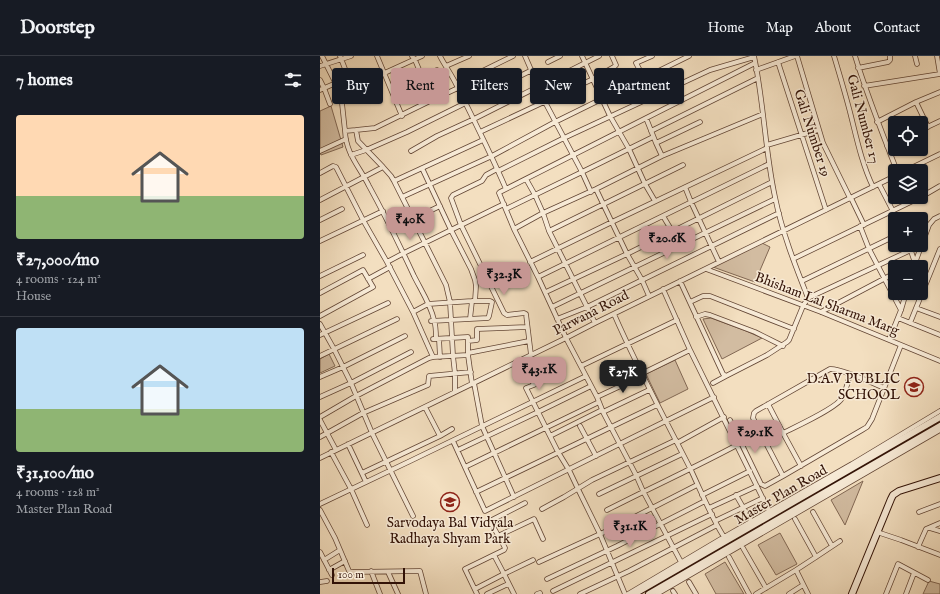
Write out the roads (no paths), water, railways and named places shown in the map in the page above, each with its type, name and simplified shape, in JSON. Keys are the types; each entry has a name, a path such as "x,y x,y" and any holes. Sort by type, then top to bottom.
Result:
{"main road":[{"name":"Master Plan Road","path":"634,594 728,536 940,417"},
{"name":"Master Plan Road","path":"649,594 940,426"},
{"path":"852,594 893,496 899,491 940,478"}],"street":[{"path":"322,56 332,76"},
{"path":"320,66 351,56"},
{"path":"377,56 391,88"},
{"path":"384,73 413,58 422,56"},
{"path":"440,56 457,86 449,90"},
{"path":"446,66 469,56"},
{"path":"491,68 513,56"},
{"path":"525,56 531,68"},
{"path":"548,62 560,56"},
{"path":"582,56 593,79"},
{"path":"576,68 599,56"},
{"path":"586,82 616,66 612,56"},
{"path":"638,68 636,64 652,56"},
{"path":"664,68 689,56"},
{"path":"531,355 526,315 525,313 507,315 504,313 461,225 451,198 453,195 482,181 486,175 610,116 710,70 754,56 775,198 783,231 808,298"},
{"path":"756,70 794,56 827,154 850,198 862,226 869,249 901,310"},
{"name":"Gali Number 17","path":"834,56 862,161 872,187"},
{"path":"855,56 864,86 894,164"},
{"path":"858,68 888,62 890,60 890,56"},
{"path":"915,56 917,64"},
{"path":"864,86 940,74 937,56"},
{"path":"341,58 345,68"},
{"path":"413,58 418,68"},
{"name":"Gali Number 19","path":"778,62 826,210"},
{"path":"680,562 566,338 546,292 514,229 499,193 755,63"},
{"path":"651,131 758,78"},
{"path":"320,80 322,89 330,104"},
{"path":"322,89 332,85"},
{"path":"411,151 436,136 530,91"},
{"path":"878,122 916,102 940,92"},
{"path":"916,102 923,116"},
{"path":"402,197 492,156 594,103"},
{"path":"342,104 346,139 351,155 383,211 428,304 440,357"},
{"path":"397,104 402,116"},
{"path":"345,131 375,128 424,104"},
{"path":"351,155 407,132 464,104"},
{"path":"466,104 492,156 506,189"},
{"path":"480,132 541,104"},
{"path":"546,104 582,172 590,192"},
{"path":"604,104 655,201"},
{"path":"514,229 543,213 590,192 662,156 763,114"},
{"path":"646,118 662,156"},
{"path":"928,127 940,121"},
{"path":"656,143 700,122"},
{"path":"356,130 358,141 394,181 446,285 450,302 455,391"},
{"path":"530,262 767,146 818,130"},
{"path":"506,209 653,137"},
{"path":"320,151 346,139"},
{"path":"394,181 484,140"},
{"path":"919,164 940,154"},
{"path":"538,277 769,164"},
{"path":"549,231 683,165"},
{"path":"320,173 334,166 337,168 363,220 388,262 433,357"},
{"path":"320,200 383,167"},
{"path":"422,168 474,275 476,286 470,319"},
{"path":"526,179 543,213 549,231 595,322"},
{"name":"Parwana Road","path":"320,458 888,180"},
{"path":"546,292 627,254 772,182"},
{"path":"879,184 893,211"},
{"path":"928,193 940,186"},
{"path":"685,187 719,262"},
{"path":"596,189 649,296"},
{"path":"552,307 775,198"},
{"path":"388,262 504,204"},
{"path":"793,259 907,204"},
{"path":"413,219 440,206"},
{"path":"320,220 342,209"},
{"path":"320,241 383,211"},
{"path":"557,319 587,307 779,213"},
{"path":"663,216 672,231"},
{"path":"916,260 929,224 940,216"},
{"path":"802,281 888,240"},
{"path":"910,323 940,249"},
{"path":"713,383 783,346 790,340 803,306 808,298 907,252"},
{"path":"320,276 363,255"},
{"path":"368,279 390,268"},
{"name":"Bhisham Lal Sharma Marg","path":"706,269 820,312 940,361"},
{"path":"320,293 363,270 373,287 320,316"},
{"path":"820,312 888,277"},
{"path":"680,281 723,374 726,376"},
{"path":"663,289 690,350 769,511"},
{"path":"690,302 703,296 710,296 794,329"},
{"path":"889,340 904,300"},
{"path":"413,312 428,304 473,301 491,301 492,303 490,316 486,318 433,321"},
{"path":"320,335 388,303"},
{"path":"916,308 940,317"},
{"path":"614,314 649,390 716,523 728,536"},
{"path":"696,317 705,314 710,315 754,332 783,346"},
{"path":"898,318 940,335"},
{"path":"320,356 397,319"},
{"path":"581,366 677,320"},
{"path":"320,324 351,383 372,433 413,516"},
{"path":"468,341 477,340 477,329 527,327"},
{"path":"320,377 405,336"},
{"path":"436,339 468,337 468,354 482,426 514,497"},
{"path":"320,417 356,396 433,357 468,354 529,341"},
{"path":"730,420 761,484 765,486 867,427 872,419 901,345"},
{"path":"597,397 690,350"},
{"path":"320,397 412,352"},
{"path":"523,359 534,385 526,388 558,452 569,470 608,550 627,594 940,412"},
{"path":"783,476 753,418 754,413 830,369 836,369 884,388"},
{"path":"320,437 363,413 428,385 429,376 471,372"},
{"path":"783,433 840,402 850,374"},
{"path":"320,504 454,441 586,376"},
{"path":"458,450 591,386"},
{"path":"550,436 649,390"},
{"path":"454,441 485,511 714,397"},
{"path":"465,467 599,402"},
{"path":"768,404 801,466"},
{"path":"476,492 657,405"},
{"path":"426,407 440,436"},
{"path":"542,509 592,480 676,442 724,417"},
{"path":"320,420 367,525"},
{"path":"580,426 596,456"},
{"path":"362,473 452,429"},
{"path":"657,594 940,430"},
{"path":"348,444 366,482"},
{"path":"607,510 737,445"},
{"path":"599,494 682,454"},
{"path":"702,495 750,471"},
{"path":"539,562 600,534 698,485"},
{"path":"709,508 757,486"},
{"path":"736,495 751,521"},
{"path":"580,594 673,548 763,498"},
{"path":"547,579 705,501"},
{"path":"525,503 490,521 505,549 465,569 476,592 504,574 533,560"},
{"path":"919,512 940,504"},
{"path":"320,510 335,538 349,571 420,571 426,594"},
{"path":"813,512 832,546"},
{"path":"553,591 712,514"},
{"path":"500,538 501,534 534,519 543,538"},
{"path":"794,519 816,557"},
{"path":"918,547 925,531 940,523"},
{"path":"930,528 940,531"},
{"path":"877,532 940,556"},
{"path":"756,594 796,570 840,540"},
{"path":"743,548 766,588"},
{"path":"324,560 340,550"},
{"path":"320,552 332,575"},
{"path":"494,555 514,594"},
{"path":"729,557 749,594"},
{"path":"329,570 345,561"},
{"path":"886,594 898,564 928,580"},
{"path":"796,570 808,594"},
{"path":"371,571 380,594"},
{"path":"388,572 398,594"},
{"path":"906,594 914,573"},
{"path":"320,582 327,581"},
{"path":"689,582 696,594"},
{"path":"487,594 508,584"},
{"path":"789,594 803,585"}],"place":[{"name":"D.A.V PUBLIC SCHOOL","path":"914,387"},
{"name":"Sarvodaya Bal Vidyala Radhaya Shyam Park","path":"450,502"}]}
